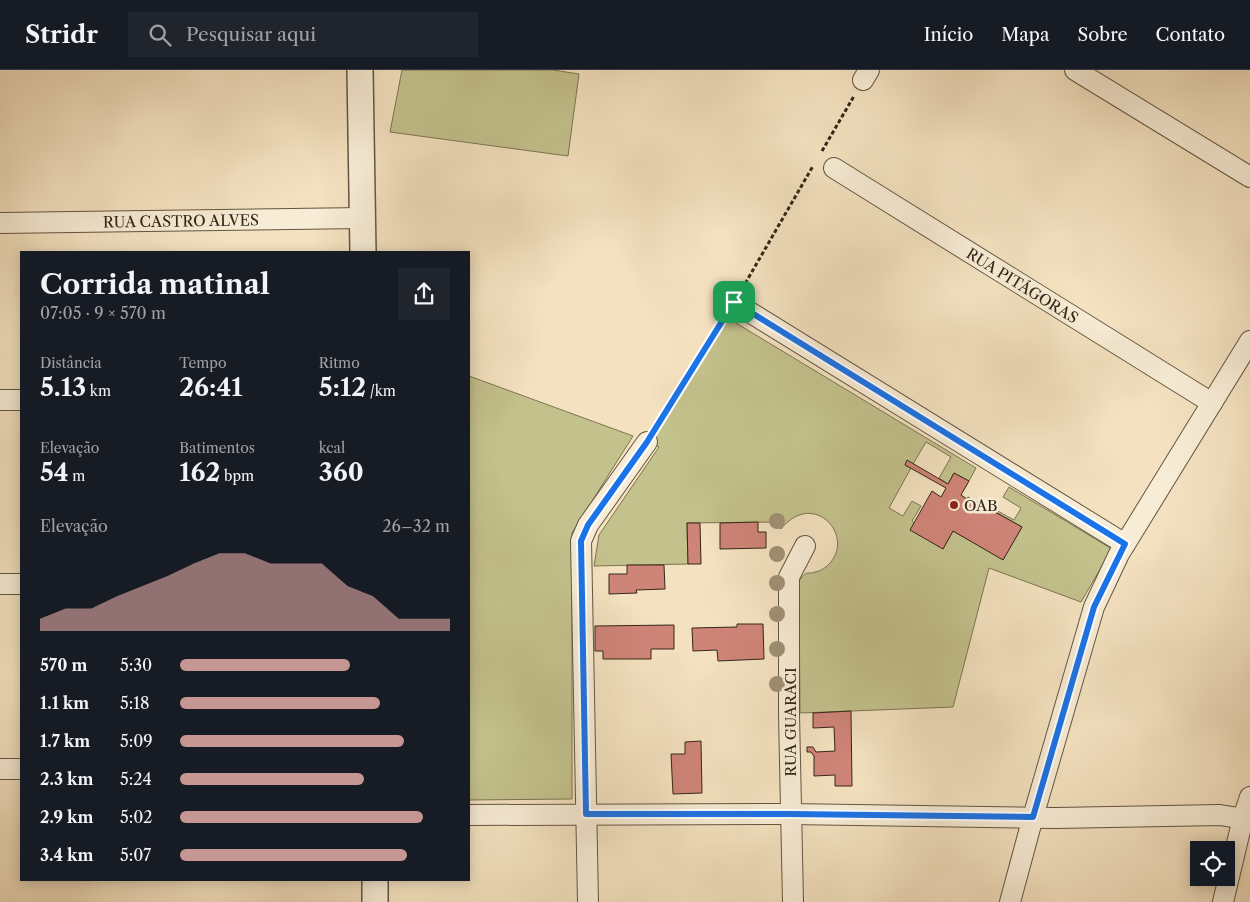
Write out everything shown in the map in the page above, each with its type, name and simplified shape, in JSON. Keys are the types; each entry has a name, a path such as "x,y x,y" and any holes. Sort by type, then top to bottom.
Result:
{"street":[{"path":"360,70 363,251"},
{"path":"1075,70 1250,177"},
{"name":"RUA PITÁGORAS","path":"834,168 1212,403"},
{"name":"RUA CASTRO ALVES","path":"0,223 363,218"},
{"path":"739,305 1125,544"},
{"path":"1010,902 1094,607 1125,544 1250,342"},
{"path":"0,400 20,400"},
{"path":"588,902 581,541 588,525 647,442"},
{"name":"RUA GUARACI","path":"793,902 789,714 790,577 805,546"},
{"path":"0,584 20,584"},
{"path":"0,769 20,769"},
{"path":"1223,902 1246,819 1250,797"},
{"path":"470,814 790,814 1033,817 1220,815 1246,819"},
{"path":"375,881 375,902"}],"path":[{"path":"647,442 739,305 866,75"}],"shaded area":[{"path":"402,70 553,70 579,74 568,156 390,132"},
{"path":"726,317 976,468 969,481 954,473 948,484 939,478 951,457 926,442 913,464 908,461 905,465 911,468 889,508 903,516 912,501 921,506 912,521 943,549 953,531 1003,559 1022,527 994,511 996,510 1014,520 1021,508 1003,497 1009,487 1112,549 1081,602 989,568 953,707 800,713 799,581 807,573 822,570 826,567 837,551 837,539 833,529 826,520 817,515 805,514 793,518 781,529 775,522 687,523 688,564 594,566 599,535 659,447 647,442"},
{"path":"470,376 633,436 572,533 572,799 470,800"}],"building":[{"name":"OAB","path":"907,460 948,484 954,473 969,481 961,495 1022,527 1003,560 953,531 943,549 910,530 932,491 941,497 946,488 905,465"},
{"path":"758,522 758,532 766,532 766,548 720,549 720,523"},
{"path":"687,523 700,523 701,564 688,564"},
{"path":"627,565 664,565 665,589 636,590 637,593 609,594 609,574 627,574"},
{"path":"737,624 763,624 764,659 718,661 717,650 693,651 692,628 737,627"},
{"path":"674,625 674,649 651,649 651,659 603,659 603,651 595,651 595,626"},
{"path":"851,711 852,786 835,786 835,775 814,776 814,756 811,752 807,752 807,747 813,747 816,752 835,751 834,727 813,728 813,713"},
{"path":"701,741 702,793 673,794 671,754 685,754 685,742"}],"place":[{"name":"OAB","path":"954,505"}],"route":[{"path":"734,302 1125,544 1094,607 1033,817 586,814 581,541 588,525 647,442 734,302"}]}
